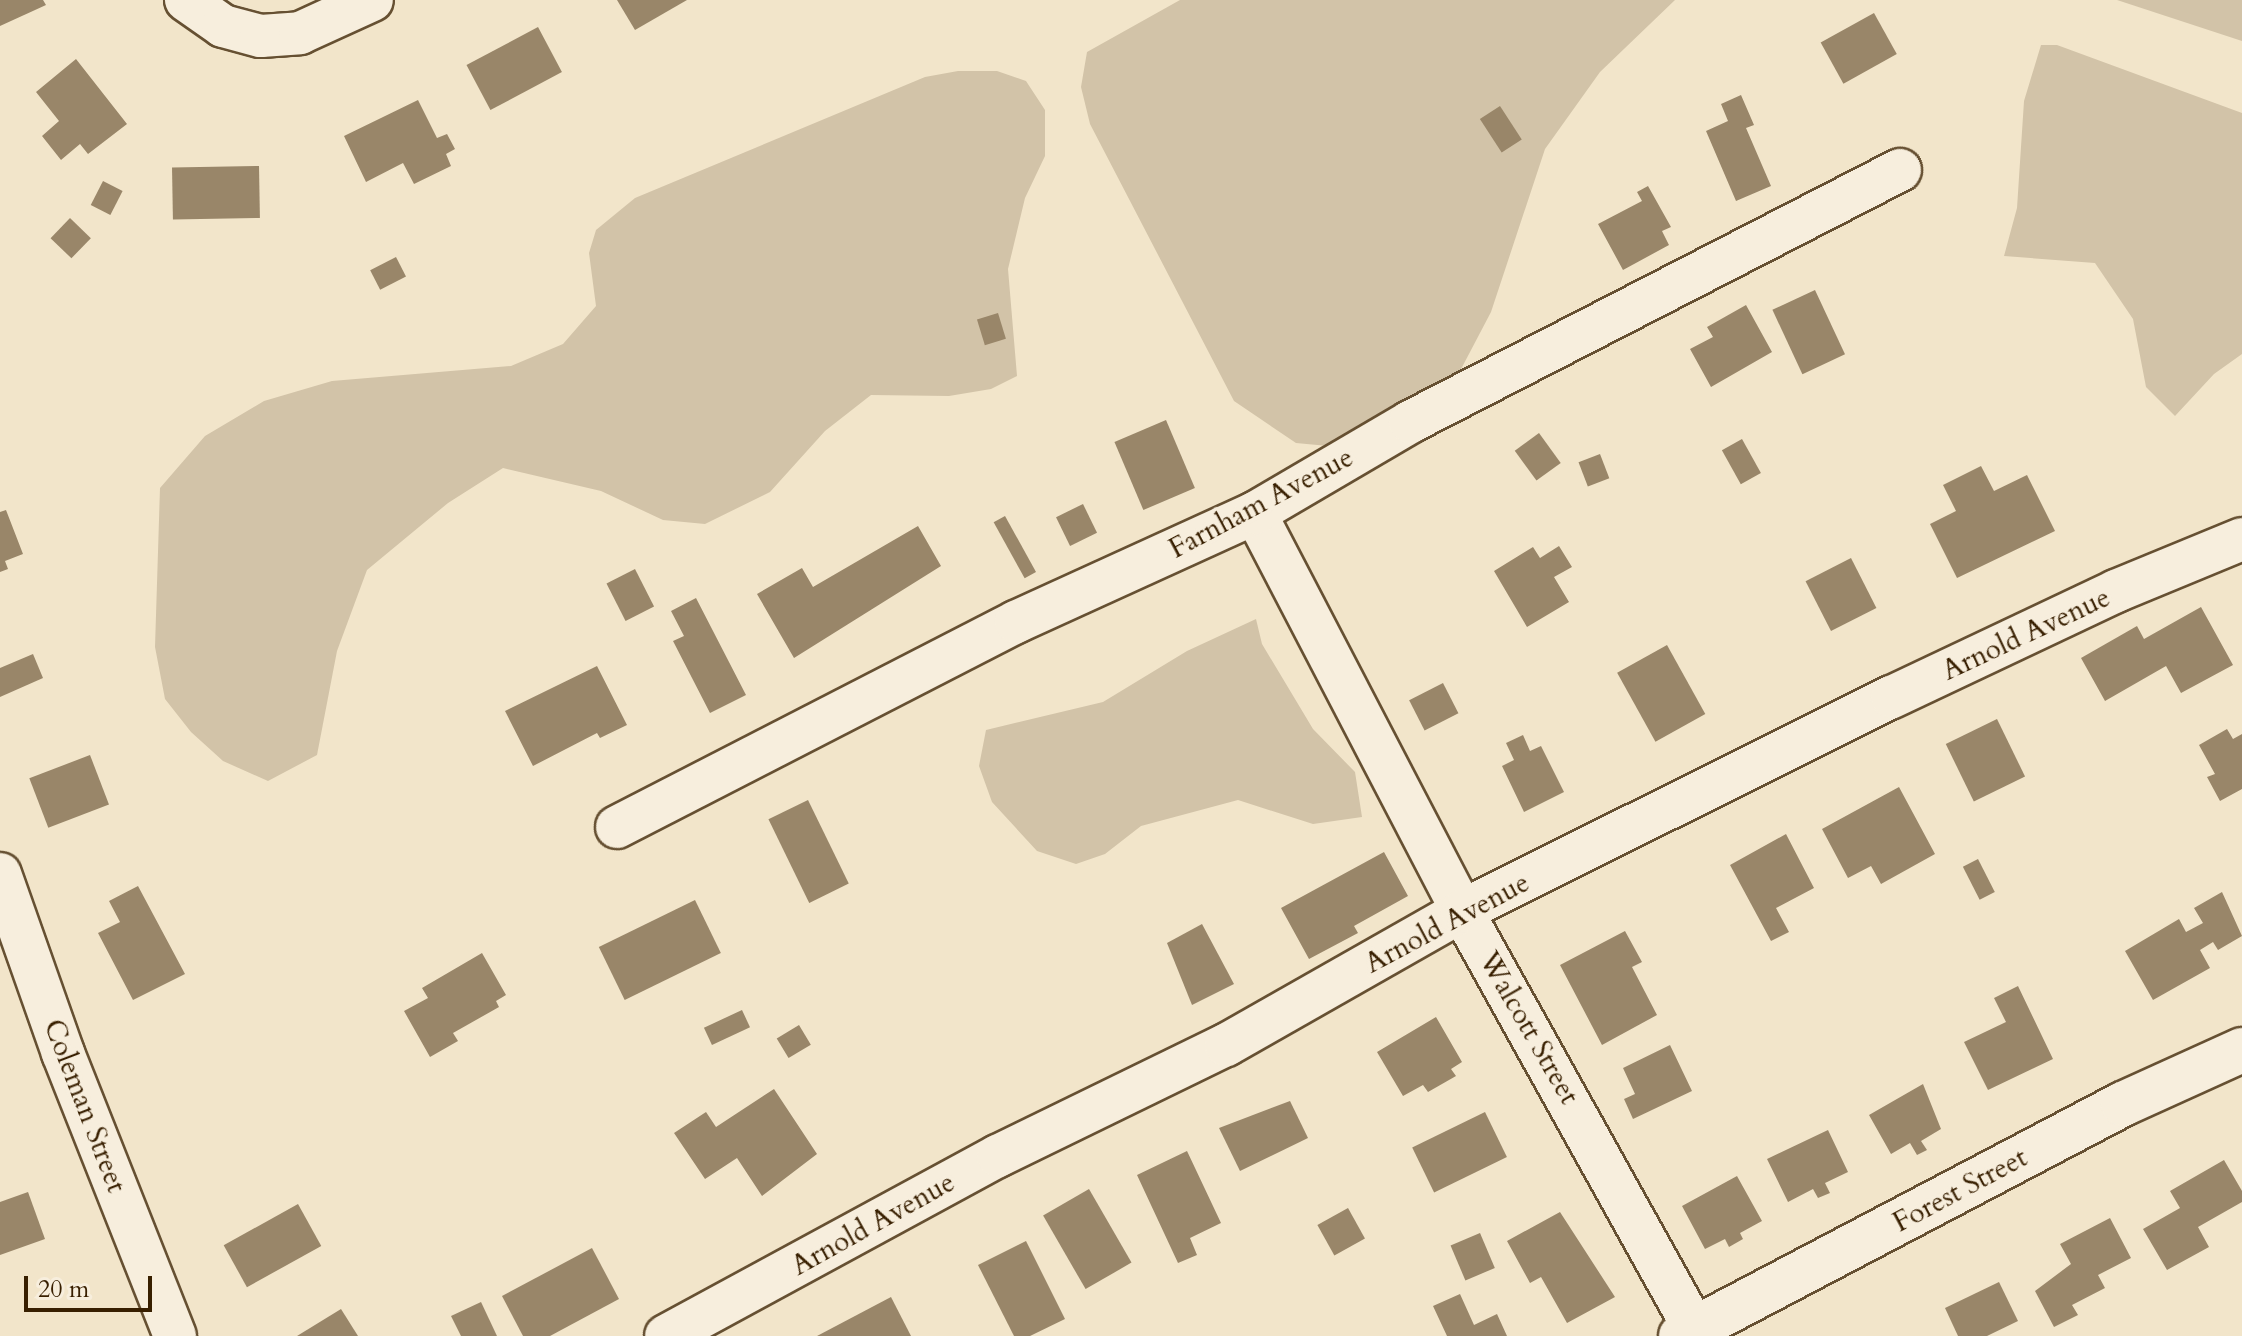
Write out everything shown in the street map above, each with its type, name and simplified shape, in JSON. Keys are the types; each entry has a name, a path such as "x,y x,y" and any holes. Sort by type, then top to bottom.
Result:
{"street":[{"path":"186,0 223,26 261,36 300,33 372,0"},
{"name":"Farnham Avenue","path":"617,827 1016,622 1255,513 1410,422 1900,170"},
{"name":"Walcott Street","path":"1255,513 1462,911 1688,1332"},
{"name":"Arnold Avenue","path":"666,1336 998,1156 1226,1045 1462,911 1934,677 2116,591 2242,539"},
{"name":"Coleman Street","path":"0,874 63,1053 175,1336"},
{"name":"Forest Street","path":"1688,1332 2123,1104 2242,1050"}],"shaded area":[{"path":"1180,0 1675,0 1600,72 1545,149 1491,312 1449,392 1371,450 1296,443 1234,401 1090,124 1081,87 1087,52"},
{"path":"2117,0 2242,0 2242,41"},
{"path":"2041,45 2057,45 2242,113 2242,354 2214,374 2175,416 2146,387 2133,319 2095,263 2004,256 2017,208 2024,101"},
{"path":"958,71 997,71 1026,81 1045,110 1045,156 1025,198 1008,269 1017,376 991,389 949,396 871,395 825,431 770,492 705,524 663,520 601,491 503,468 448,503 367,570 337,651 317,755 268,781 223,761 191,732 165,699 155,647 160,488 205,436 264,401 332,381 511,366 563,344 596,306 589,253 596,230 635,198 925,77"},
{"path":"1256,619 1262,644 1313,729 1355,772 1362,817 1313,824 1238,800 1141,826 1105,854 1076,864 1037,851 992,802 979,766 986,730 1103,702 1187,651"}],"building":[{"path":"0,0 43,0 46,5 0,26"},
{"path":"617,0 687,0 635,30"},
{"path":"1874,13 1897,54 1843,84 1821,43"},
{"path":"538,27 562,72 490,110 466,65"},
{"path":"76,59 127,124 88,154 80,144 61,160 42,136 59,121 36,92"},
{"path":"1741,95 1754,125 1746,128 1771,186 1736,201 1706,131 1728,121 1721,104"},
{"path":"418,100 437,138 447,134 455,149 446,154 451,166 414,184 403,163 366,182 344,136"},
{"path":"1500,106 1522,140 1502,153 1480,119"},
{"path":"259,166 260,218 173,220 172,168"},
{"path":"103,181 123,191 110,215 91,205"},
{"path":"1648,186 1671,227 1662,231 1669,245 1623,270 1598,224 1642,201 1637,192"},
{"path":"70,218 91,238 71,258 51,238"},
{"path":"396,257 406,277 380,290 370,270"},
{"path":"1815,290 1845,354 1802,374 1772,310"},
{"path":"1746,305 1772,352 1711,387 1690,349 1713,337 1707,327"},
{"path":"998,313 1006,339 985,345 977,319"},
{"path":"1166,420 1195,488 1143,510 1114,442"},
{"path":"1539,433 1561,463 1536,481 1515,451"},
{"path":"1742,439 1761,473 1741,484 1722,450"},
{"path":"1600,454 1609,478 1588,487 1579,462"},
{"path":"1981,466 1994,491 2027,475 2055,531 1957,578 1930,524 1956,511 1943,485"},
{"path":"1083,504 1097,533 1070,546 1056,517"},
{"path":"6,510 23,554 5,561 8,569 0,572 0,512"},
{"path":"1005,516 1036,572 1025,578 994,522"},
{"path":"918,526 941,566 794,658 757,594 802,568 813,587"},
{"path":"1559,546 1572,567 1554,577 1569,602 1527,627 1494,571 1533,547 1540,558"},
{"path":"1851,558 1876,608 1831,631 1806,581"},
{"path":"635,569 654,606 626,621 606,584"},
{"path":"696,598 746,695 710,713 673,641 684,636 671,611"},
{"path":"2201,607 2233,665 2181,693 2166,666 2105,701 2081,658 2137,626 2144,639"},
{"path":"1667,645 1705,714 1655,742 1617,673"},
{"path":"33,654 43,678 0,697 0,668"},
{"path":"597,666 627,725 600,738 597,733 533,766 505,711"},
{"path":"1443,683 1458,713 1425,731 1409,700"},
{"path":"1997,719 2025,777 1974,802 1946,744"},
{"path":"2227,729 2233,739 2242,734 2242,789 2220,801 2207,777 2215,774 2199,745"},
{"path":"1523,735 1530,751 1541,746 1564,792 1524,812 1502,766 1514,760 1506,743"},
{"path":"90,755 109,804 48,828 29,778"},
{"path":"1899,787 1935,854 1881,884 1871,866 1848,878 1822,829"},
{"path":"808,800 849,884 809,903 768,819"},
{"path":"1786,834 1814,888 1776,908 1789,932 1771,941 1730,865"},
{"path":"1384,852 1408,896 1354,926 1358,933 1309,959 1281,908"},
{"path":"1978,859 1995,892 1980,900 1963,867"},
{"path":"138,886 185,974 133,1000 98,933 120,922 109,901"},
{"path":"2222,892 2242,936 2218,950 2213,942 2200,950 2210,968 2153,1000 2125,951 2179,919 2186,932 2203,923 2194,908"},
{"path":"695,900 721,953 625,1000 599,947"},
{"path":"1202,924 1234,984 1192,1005 1167,943"},
{"path":"1625,931 1642,962 1632,967 1657,1015 1602,1045 1560,965"},
{"path":"482,953 506,995 496,1001 499,1007 453,1033 458,1041 430,1057 404,1011 428,998 422,988"},
{"path":"2018,986 2053,1059 1988,1090 1964,1042 2006,1022 1994,998"},
{"path":"742,1010 750,1027 712,1045 704,1028"},
{"path":"1436,1017 1462,1062 1451,1069 1456,1076 1428,1092 1423,1085 1403,1096 1377,1052"},
{"path":"799,1025 811,1045 789,1058 777,1038"},
{"path":"1670,1045 1692,1091 1633,1119 1624,1099 1635,1094 1623,1068"},
{"path":"1923,1084 1941,1129 1921,1141 1927,1150 1917,1155 1910,1143 1891,1154 1869,1115"},
{"path":"774,1089 817,1154 762,1196 737,1158 705,1179 674,1133 706,1112 716,1127"},
{"path":"1290,1101 1308,1138 1240,1171 1219,1128"},
{"path":"1485,1112 1507,1157 1434,1192 1412,1148"},
{"path":"1828,1130 1848,1172 1825,1183 1830,1193 1818,1198 1813,1189 1788,1202 1767,1159"},
{"path":"1187,1151 1221,1223 1190,1238 1197,1255 1178,1263 1137,1175"},
{"path":"2224,1160 2242,1191 2242,1202 2198,1227 2209,1247 2167,1270 2143,1229 2180,1208 2170,1191"},
{"path":"1737,1176 1762,1221 1740,1233 1743,1239 1729,1247 1725,1239 1705,1249 1682,1206"},
{"path":"1089,1189 1132,1263 1086,1289 1043,1216"},
{"path":"28,1192 45,1239 0,1255 0,1202"},
{"path":"298,1204 321,1246 247,1287 224,1245"},
{"path":"1348,1208 1365,1239 1334,1256 1317,1225"},
{"path":"1560,1212 1615,1297 1567,1323 1541,1277 1530,1283 1507,1241"},
{"path":"2110,1218 2131,1258 2098,1275 2105,1288 2072,1305 2078,1315 2054,1327 2035,1291 2071,1264 2060,1244"},
{"path":"1480,1233 1495,1268 1465,1280 1451,1246"},
{"path":"1026,1241 1065,1319 1030,1336 1014,1336 978,1265"},
{"path":"592,1248 619,1299 550,1336 523,1336 502,1296"},
{"path":"1999,1282 2018,1321 1987,1336 1958,1336 1945,1308"},
{"path":"1460,1294 1474,1325 1497,1314 1507,1336 1447,1336 1433,1306"},
{"path":"891,1297 911,1336 817,1336"},
{"path":"481,1302 497,1336 461,1336 451,1316"},
{"path":"341,1309 358,1336 297,1336"}]}
